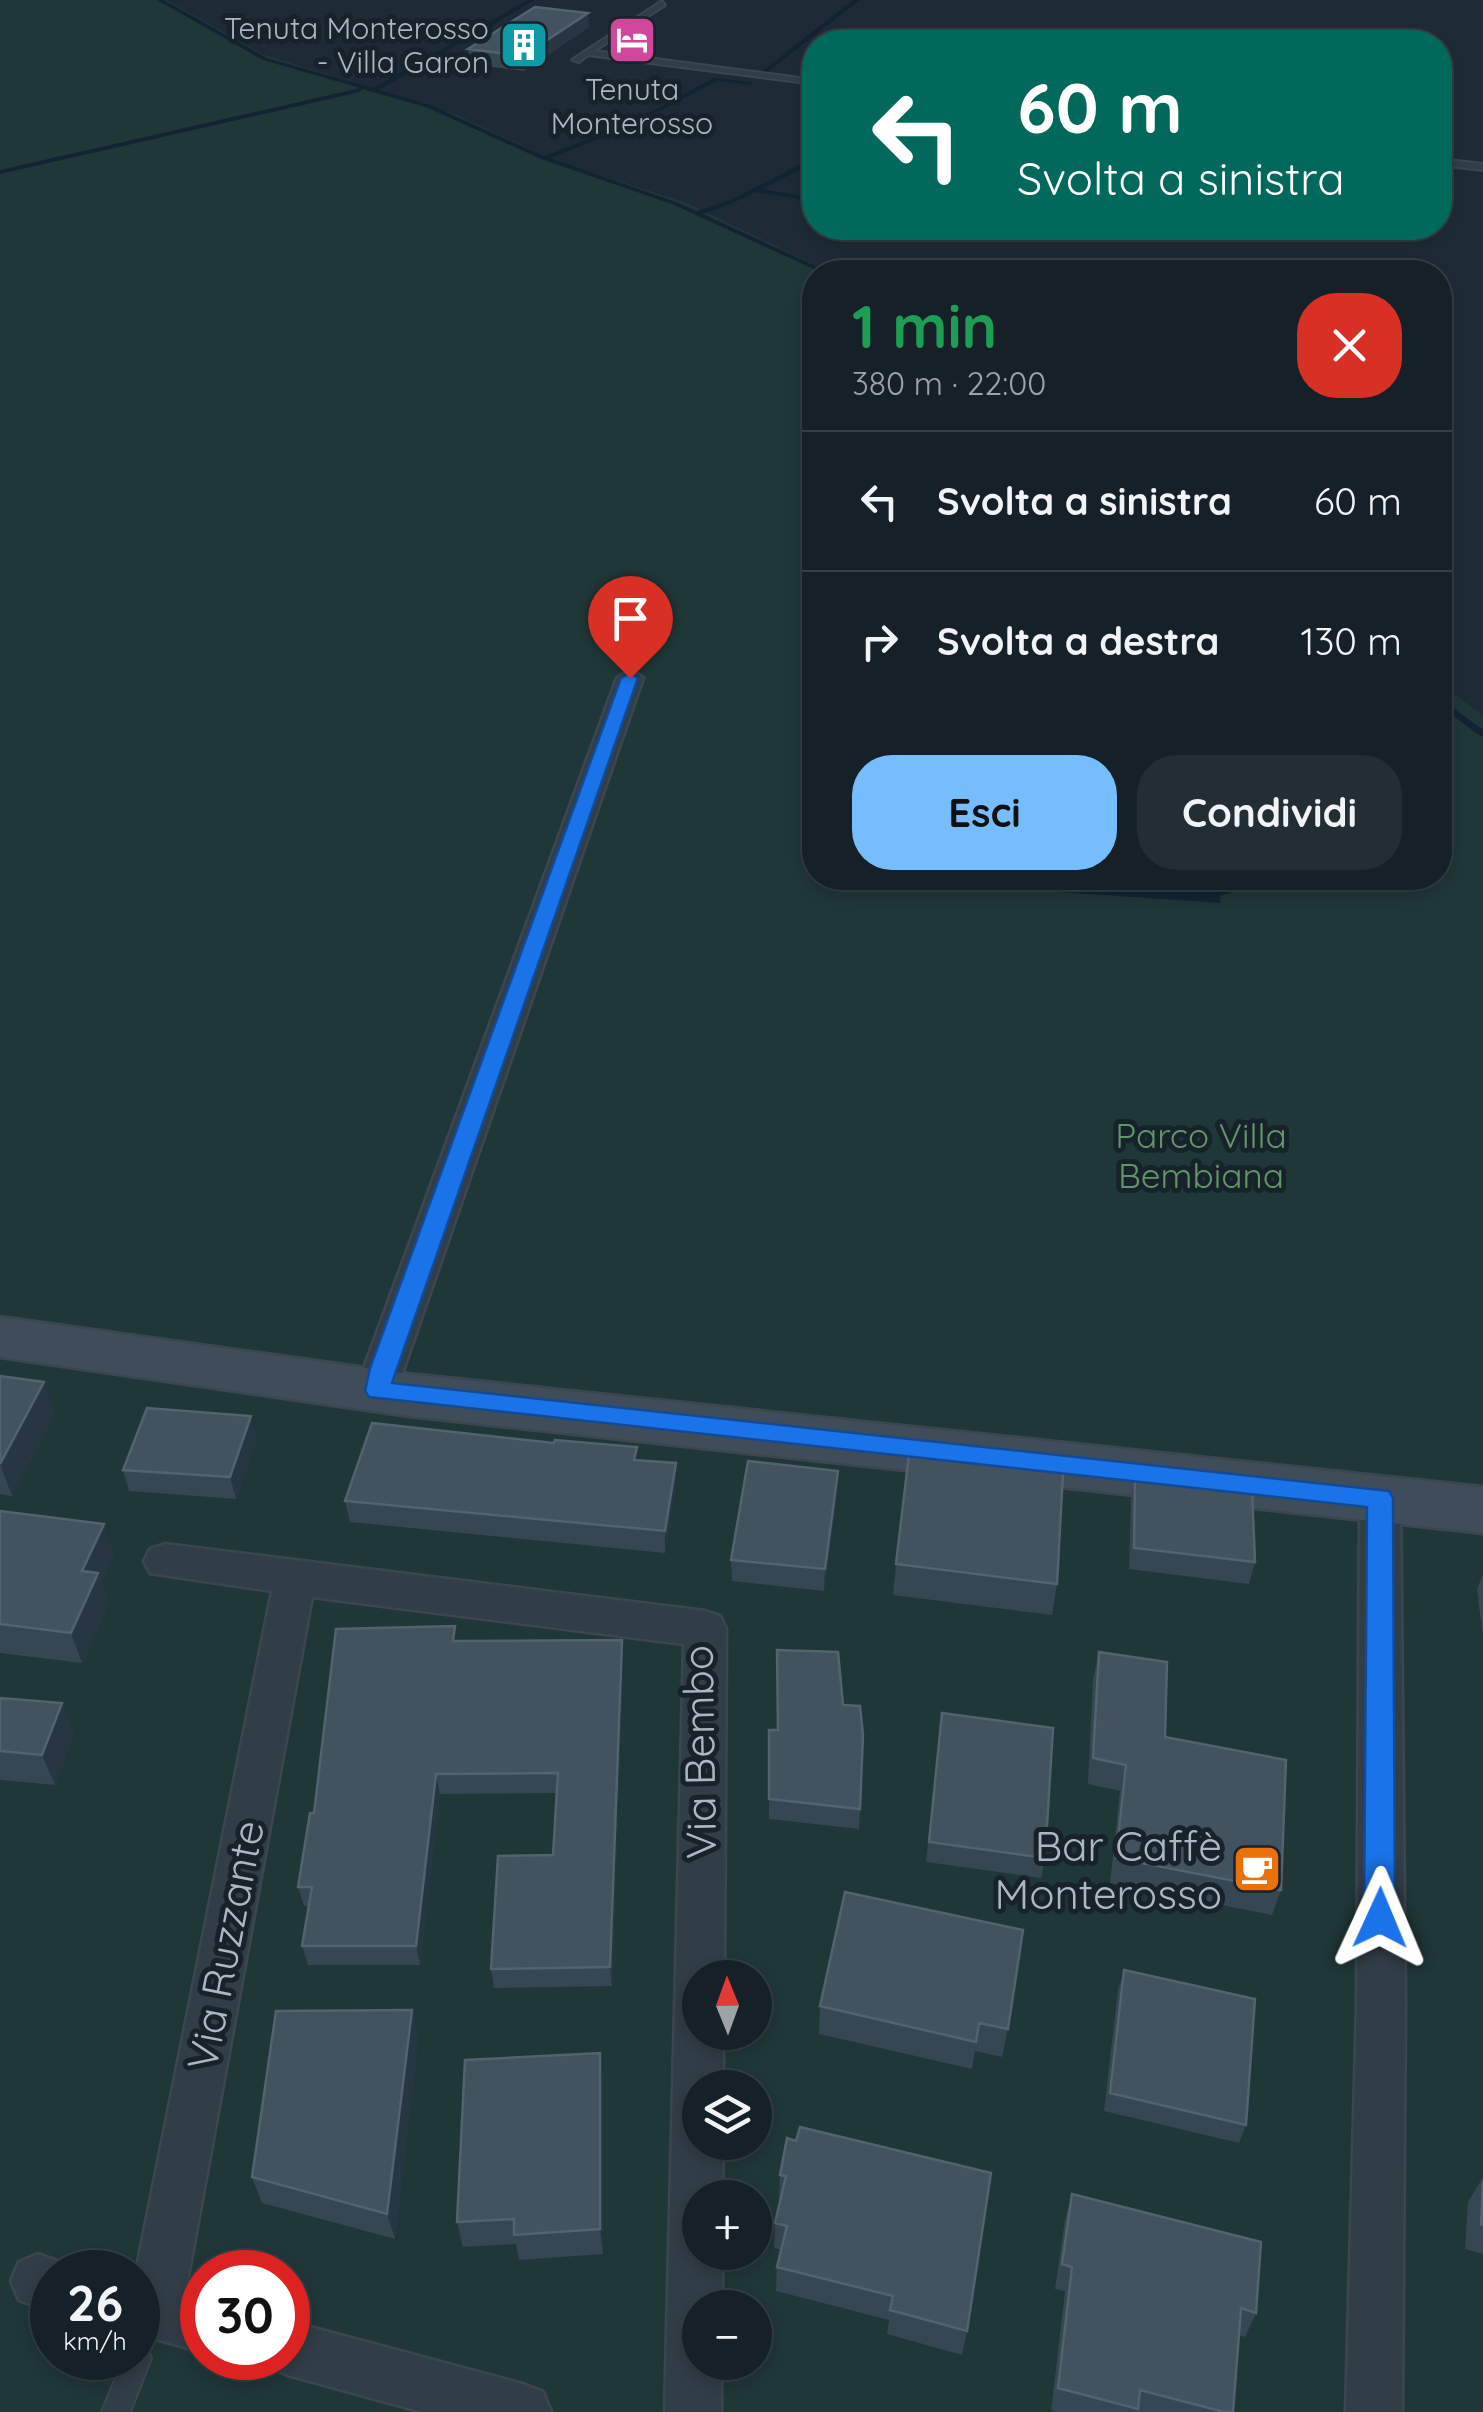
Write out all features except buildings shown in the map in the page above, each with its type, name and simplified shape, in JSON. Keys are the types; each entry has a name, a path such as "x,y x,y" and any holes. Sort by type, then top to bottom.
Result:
{"main road":[{"path":"0,1337 378,1391 1483,1510"}],"street":[{"path":"378,1391 382,1368 630,678"},
{"path":"1374,2412 1380,2004 1380,1498"},
{"name":"Via Bembo","path":"166,1561 705,1629 693,2412"},
{"name":"Via Ruzzante","path":"160,2300 295,1578"},
{"path":"310,2354 523,2412"}],"lane":[{"path":"576,60 662,3"},
{"path":"588,53 802,80"},
{"path":"1452,164 1483,168"},
{"path":"116,2412 131,2380"}],"green space":[{"name":"Parco Villa Bembiana","path":"0,0 167,0 262,54 457,115 551,159 687,203 805,260 802,260 802,890 1452,890 1452,692 1483,716 1483,2412 0,2412"}],"water":[{"path":"1031,890 1238,890 1220,896 1221,903"}],"waterway":[{"path":"160,0 265,59 373,90"},
{"path":"373,90 532,0"},
{"path":"818,30 857,0"},
{"path":"764,72 802,43"},
{"path":"544,158 628,126 716,79 750,83"},
{"path":"0,172 360,90"},
{"path":"373,90 428,106 543,158 674,203 802,261"},
{"path":"698,213 733,201 802,166"},
{"path":"755,190 802,198"},
{"path":"1452,710 1483,735"}],"place":[{"name":"Tenuta Monterosso","path":"632,40"},
{"name":"Tenuta Monterosso - Villa Garon","path":"524,45"},
{"name":"Bar Caffè Monterosso","path":"1257,1869"}],"route":[{"path":"630,678 382,1368 378,1391 1380,1498 1380,1918"}]}
